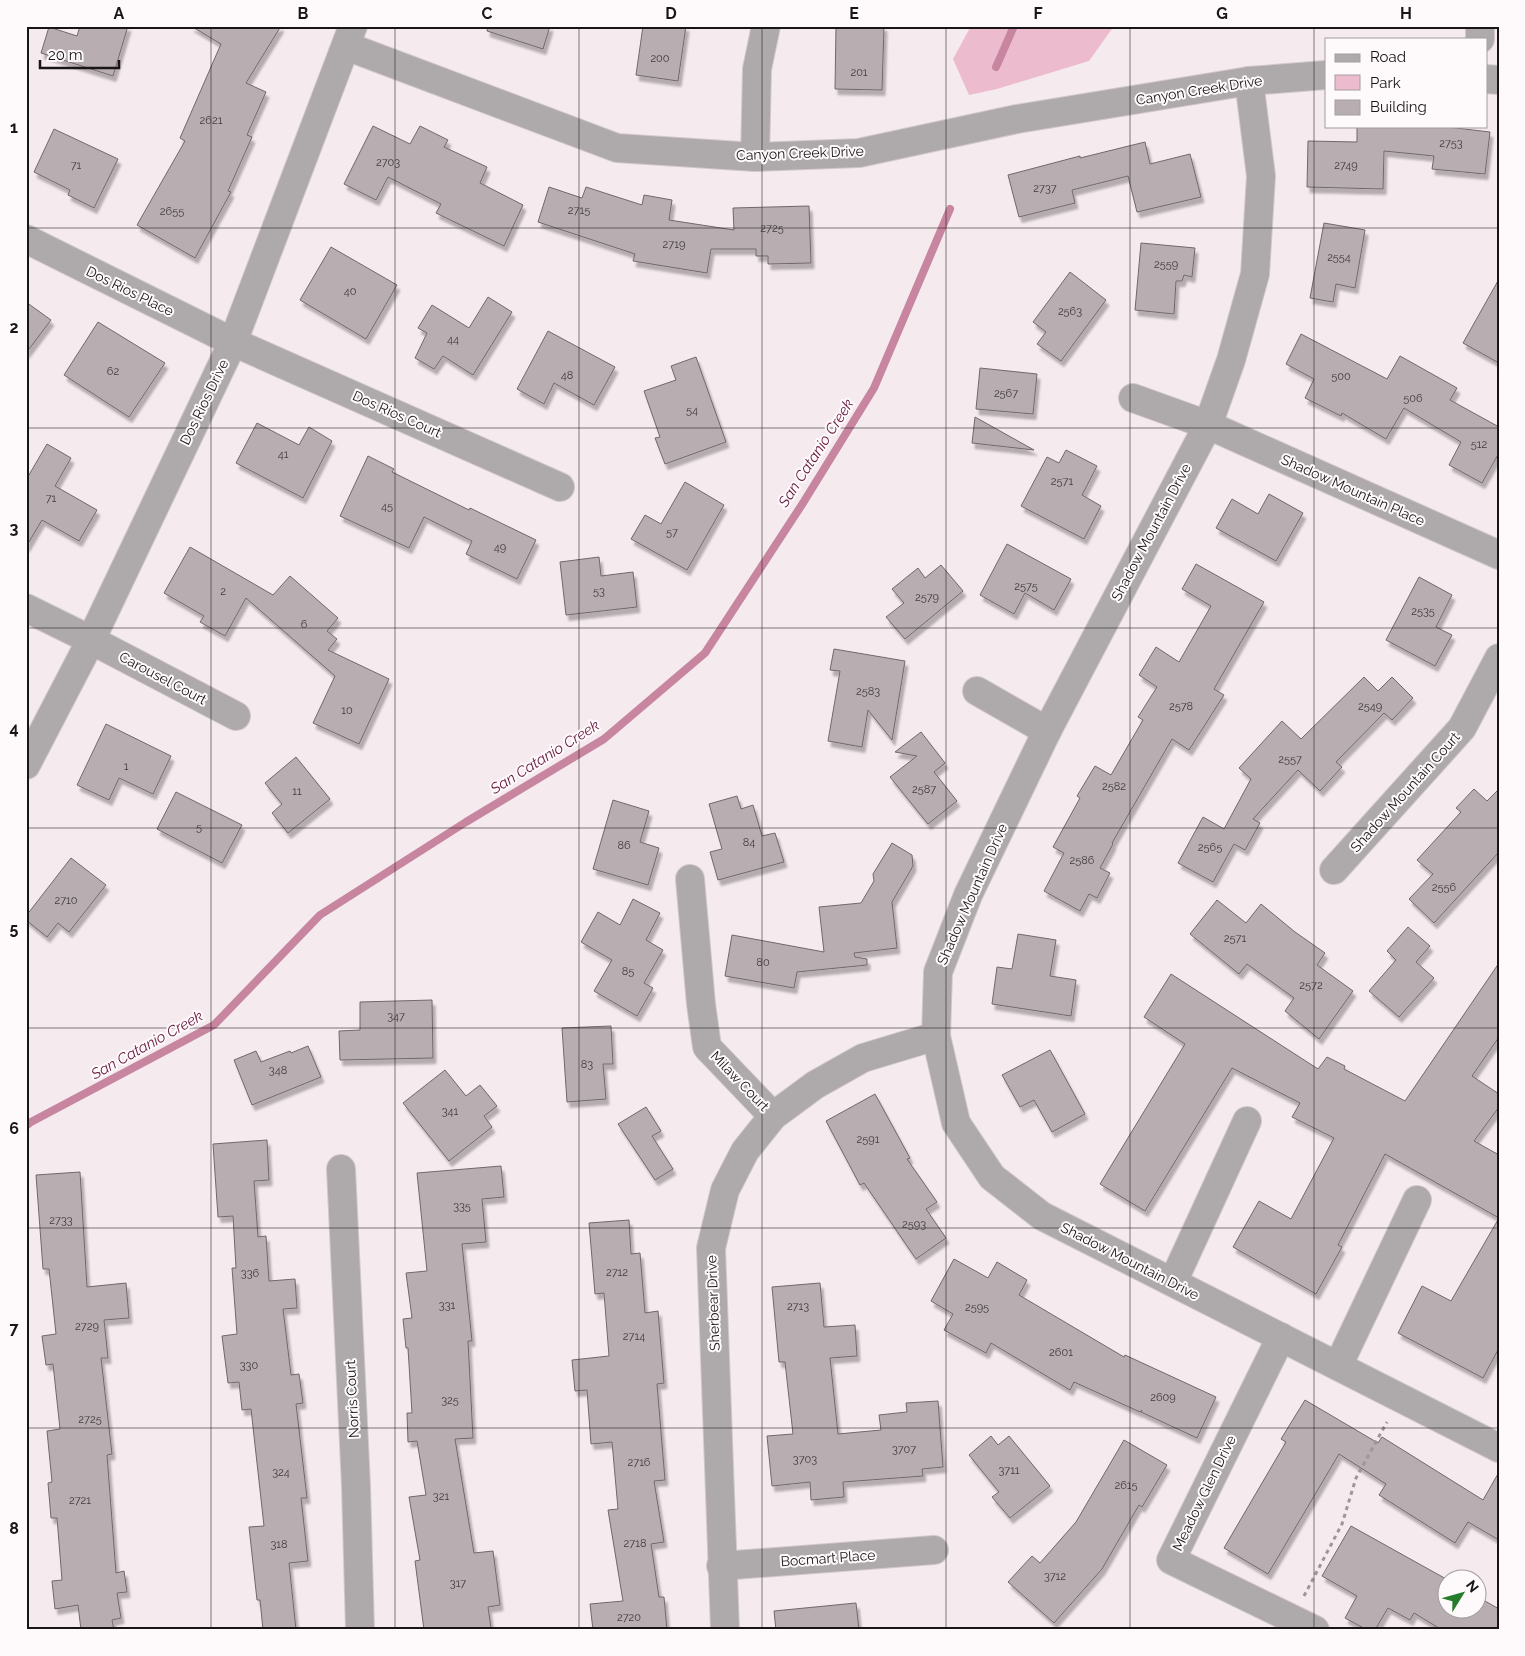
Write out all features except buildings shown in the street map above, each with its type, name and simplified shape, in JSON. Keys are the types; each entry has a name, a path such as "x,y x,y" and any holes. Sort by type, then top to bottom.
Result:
{"street":[{"path":"755,157 757,69 766,26"},
{"name":"Canyon Creek Drive","path":"349,36 617,148 755,157 859,153 1016,119 1249,81 1325,75"},
{"name":"Dos Rios Drive","path":"26,765 91,640 233,342 349,36"},
{"name":"Shadow Mountain Drive","path":"1249,81 1261,176 1255,274 1231,360 1208,425 1047,730 968,895 938,972 936,1036 956,1122 992,1176 1042,1216 1499,1448"},
{"name":"Dos Rios Place","path":"26,239 233,342"},
{"name":"Dos Rios Court","path":"233,342 560,487"},
{"name":"Shadow Mountain Place","path":"1132,398 1208,425 1499,555"},
{"name":"Carousel Court","path":"26,608 236,716"},
{"name":"Shadow Mountain Court","path":"1334,870 1462,728 1499,658"},
{"path":"977,691 1047,730"},
{"name":"Milaw Court","path":"690,879 700,1004 707,1047 773,1116"},
{"name":"Sherbear Drive","path":"725,1630 721,1566 711,1248 725,1190 744,1151 773,1116 815,1085 863,1058 936,1036"},
{"path":"1172,1282 1247,1121"},
{"name":"Norris Court","path":"341,1169 356,1486 360,1630"},
{"path":"1338,1366 1417,1200"},
{"name":"Meadow Glen Drive","path":"1281,1337 1171,1560 1303,1624"},
{"name":"Bocmart Place","path":"721,1566 934,1550"}],"path":[{"path":"1303,1624 1342,1524 1356,1478 1401,1398"}],"green space":[{"path":"971,26 1114,26 1089,61 997,89 969,95 953,59"}],"waterway":[{"name":"San Catanio Creek","path":"996,67 1014,26"},
{"name":"San Catanio Creek","path":"26,1126 214,1025 320,915 466,822 604,739 705,653 803,503 874,388 950,209"}]}
